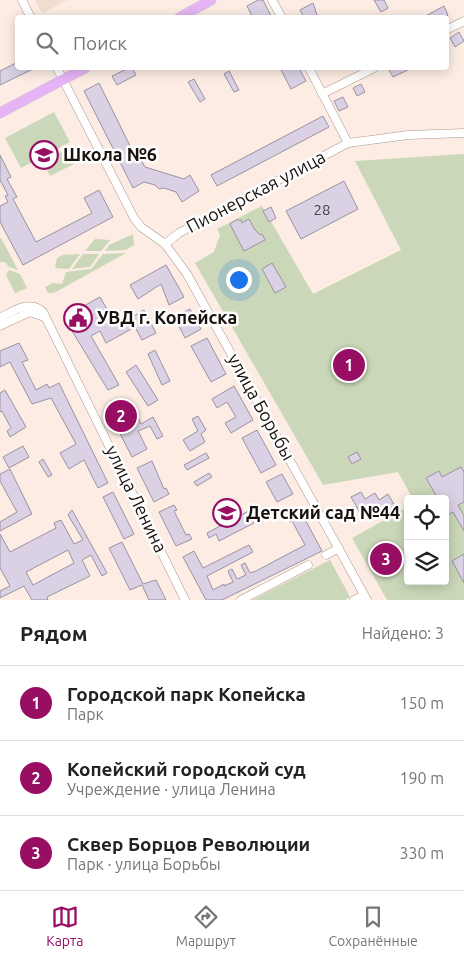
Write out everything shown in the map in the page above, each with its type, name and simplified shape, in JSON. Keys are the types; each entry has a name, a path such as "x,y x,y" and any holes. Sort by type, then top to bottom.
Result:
{"main road":[{"path":"184,15 212,0"},
{"path":"0,113 81,70"}],"street":[{"path":"22,0 30,15"},
{"path":"272,0 280,15"},
{"path":"449,28 464,21"},
{"name":"улица Борьбы","path":"58,70 134,218 141,228 165,244 187,274 366,597"},
{"path":"309,70 348,142 408,135 464,133"},
{"path":"322,94 370,70"},
{"name":"Пионерская улица","path":"165,244 196,224 348,142"},
{"path":"0,318 30,306 39,308 46,319"},
{"path":"0,326 30,312 41,314 46,319"},
{"name":"улица Ленина","path":"46,319 185,600"},
{"path":"326,555 339,548"},
{"path":"241,600 308,565"},
{"path":"354,600 366,597"}],"shaded area":[{"path":"35,0 67,0 42,13"}],"green space":[{"path":"54,112 70,142 21,168 5,138"},
{"path":"69,148 76,163 50,176 43,162"},
{"path":"464,154 464,600 387,600 352,538 404,509 404,585 449,585 449,495 411,495 398,472 323,485 195,263 214,252 220,235 217,229 262,206 313,294 401,250 355,161"},
{"path":"133,234 134,245 126,250 105,251 109,245"},
{"path":"0,238 18,270 9,267 5,262 0,262"},
{"path":"95,239 110,240 101,251 85,251"},
{"path":"126,253 54,293 48,293 45,287 53,283 62,284 66,272 91,269 103,254"},
{"path":"80,254 69,269 55,268 57,258 63,255"},
{"path":"83,254 99,254 90,267 72,269"},
{"path":"9,270 20,274 27,288 15,293 6,275"},
{"path":"330,560 350,597 345,600 252,600"}],"building":[{"path":"258,0 263,0 270,15 252,15 247,6"},
{"path":"374,0 384,0 388,8 381,12"},
{"path":"313,3 317,15 302,15 300,10"},
{"path":"444,6 448,15 428,15"},
{"path":"459,32 464,41 455,47 450,38"},
{"path":"15,64 15,70 31,70 0,85 0,71"},
{"path":"125,70 133,70 136,75 117,85 112,76"},
{"path":"281,70 300,70 306,81 291,89"},
{"path":"389,70 408,70 393,77"},
{"path":"229,71 239,90 234,92 224,74"},
{"path":"194,79 205,99 200,102 188,82"},
{"path":"99,83 138,162 141,160 145,167 184,179 190,175 199,191 182,202 176,192 164,188 159,189 155,185 144,182 133,188 84,91"},
{"path":"361,84 365,92 357,96 353,88"},
{"path":"343,97 348,107 339,111 334,101"},
{"path":"323,116 329,127 217,186 211,175"},
{"path":"0,155 11,177 7,179 17,197 13,199 36,242 92,213 84,198 99,190 113,217 23,265 0,222 0,206 8,202 5,196 8,195 0,180"},
{"path":"344,181 358,209 301,239 286,211"},
{"path":"271,207 276,218 269,222 263,211"},
{"path":"249,219 255,230 260,235 262,234 265,240 244,251 230,224 236,220 241,220 242,223"},
{"path":"272,263 286,287 275,293 262,269"},
{"path":"166,265 184,297 169,305 161,284 138,299 130,285"},
{"path":"100,297 115,323 125,317 127,320 144,310 156,333 142,340 135,327 106,343 100,331 91,336 119,385 108,390 69,326 73,312"},
{"path":"190,309 201,329 185,338 174,317"},
{"path":"207,338 226,374 211,382 191,346"},
{"path":"19,343 28,360 22,362 36,390 47,384 49,388 59,383 108,483 98,488 84,460 69,469 60,453 76,444 51,398 32,404 10,362 0,367 0,351"},
{"path":"155,350 170,381 162,385 148,354"},
{"path":"136,365 158,400 148,406 126,372"},
{"path":"234,386 253,420 231,433 225,423 236,417 227,402 217,408 212,399"},
{"path":"5,390 26,427 10,437 7,431 11,428 2,411 0,412 0,393"},
{"path":"123,402 132,421 138,418 141,424 153,417 163,436 157,439 150,426 138,431 147,449 132,457 108,410"},
{"path":"198,416 206,430 201,434 205,442 190,451 183,440 198,431 192,419"},
{"path":"257,430 276,465 261,473 242,438"},
{"path":"23,446 29,457 9,468 3,457"},
{"path":"357,452 361,459 352,464 348,457"},
{"path":"206,453 209,458 187,470 184,465"},
{"path":"43,459 52,475 48,477 39,462"},
{"path":"152,461 164,489 166,488 169,494 154,502 137,468"},
{"path":"461,467 464,472 464,502 458,505 464,516 464,531 453,512 449,514 449,495 436,495 426,478 439,471 442,477"},
{"path":"10,469 32,514 0,531 0,522 17,512 0,481 0,474"},
{"path":"209,473 212,477 197,486 194,482"},
{"path":"282,474 293,494 277,502 266,482"},
{"path":"113,492 134,534 124,539 103,497"},
{"path":"361,492 365,499 375,493 379,500 388,494 395,506 372,519 369,514 363,518 351,497"},
{"path":"174,505 177,510 174,511 186,535 189,534 192,539 176,546 159,512"},
{"path":"254,508 257,513 250,516 254,523 219,541 216,534 209,538 207,533"},
{"path":"299,508 322,551 222,600 206,600 183,557 194,551 203,568 249,545 253,552 207,576 213,590 224,584 224,586 233,582 228,571 232,569 237,579 246,575 241,565 245,563 250,573 305,545 286,514"},
{"path":"72,510 107,573 102,576 91,555 82,560 90,576 47,597 48,600 32,600 24,586 0,598 0,591 10,586 0,568 0,534 10,552 56,528 54,523 61,520 74,544 83,540 68,515","holes":["68,550 74,563 33,585 26,572"]},
{"path":"122,542 143,584 156,580 166,600 149,600 142,585 130,590 109,548"},
{"path":"464,554 464,583 452,561"}],"place":[{"name":"Школа №6","path":"44,155"},
{"name":"УВД г. Копейска","path":"78,318"},
{"name":"Городской парк Копейска","path":"349,365"},
{"name":"Копейский городской суд","path":"121,416"},
{"name":"Детский сад №44","path":"227,513"},
{"name":"Сквер Борцов Революции","path":"386,559"}]}
